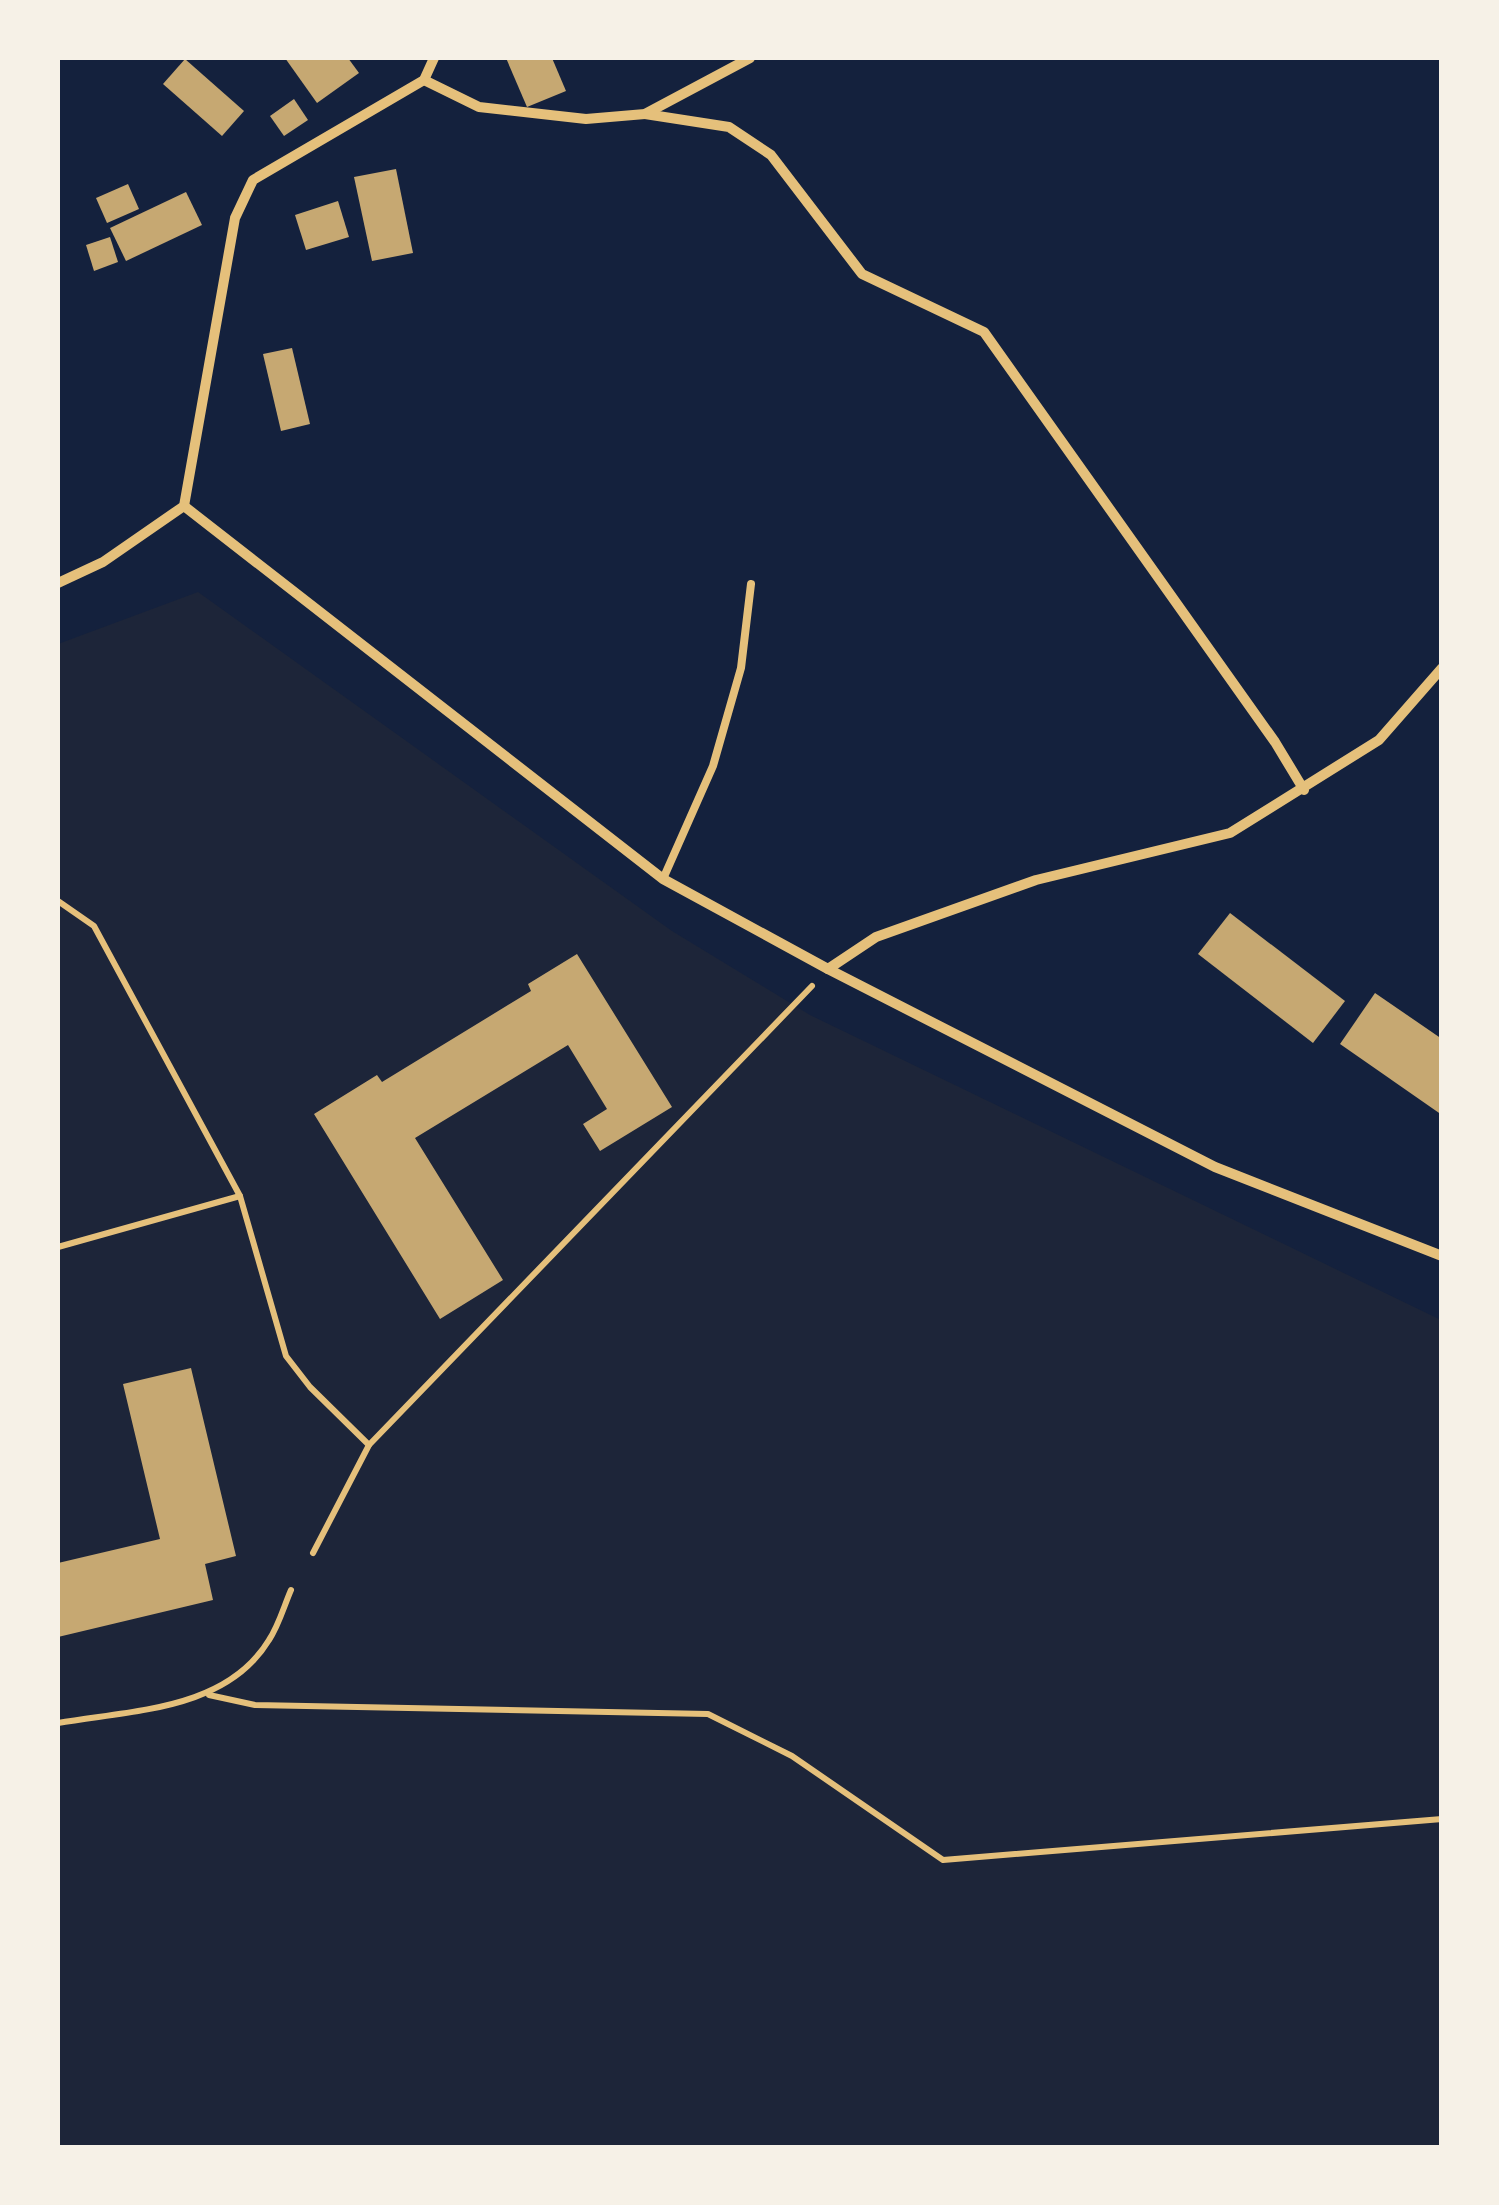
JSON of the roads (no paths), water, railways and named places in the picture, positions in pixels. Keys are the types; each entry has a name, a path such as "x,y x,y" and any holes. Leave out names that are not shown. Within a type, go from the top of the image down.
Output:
{"street":[{"path":"58,583 104,562 184,506 236,218 253,180 424,80 434,58"},
{"path":"645,114 750,58"},
{"path":"424,80 479,107 586,120 645,114 729,127 771,155 862,274 984,332 1275,742 1304,790"},
{"path":"184,506 663,878 828,969 1215,1167 1442,1256"},
{"path":"828,969 876,937 1036,880 1230,833 1379,740 1442,668"}],"lane":[{"path":"663,878 714,766 741,668 751,584"}]}
